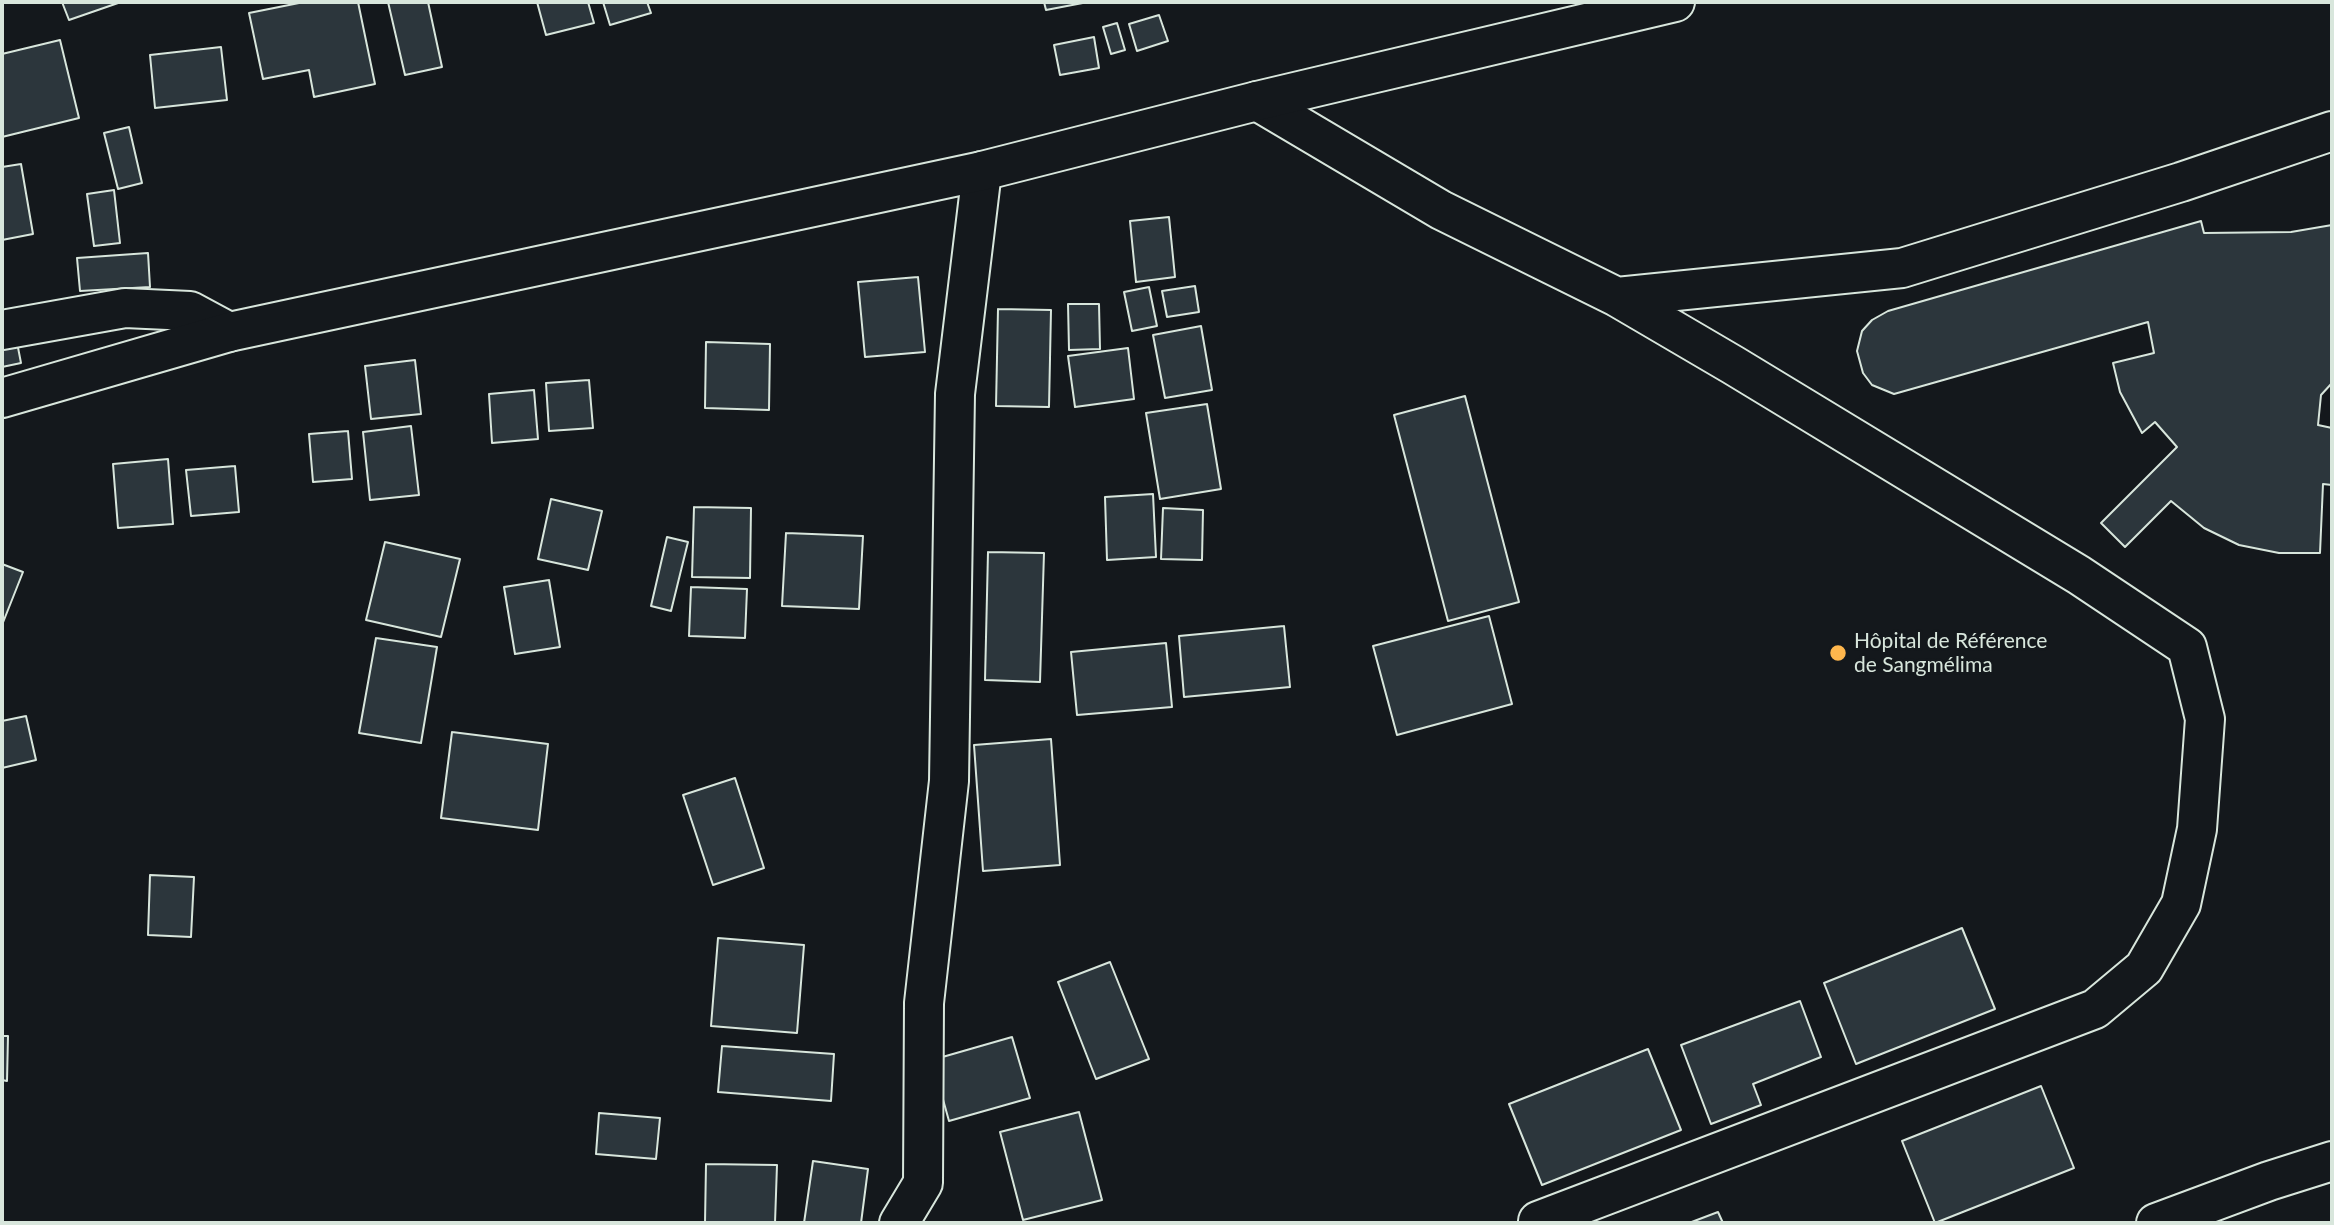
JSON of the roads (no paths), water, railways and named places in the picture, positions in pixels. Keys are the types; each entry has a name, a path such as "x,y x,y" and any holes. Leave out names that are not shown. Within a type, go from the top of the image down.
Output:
{"main road":[{"path":"2,398 229,332 982,171 1257,101 1675,2"},
{"path":"1257,101 1441,210 1617,298 1936,487 2079,575 2188,647 2205,719 2197,829 2181,904 2144,968 2095,1009 1538,1221"},
{"path":"1617,298 1902,268 2181,182 2332,131"},
{"path":"899,1223 923,1183 924,1003 948,781 955,394 982,171"},
{"path":"2,330 125,308 190,311 229,332"},
{"path":"2158,1223 2269,1181 2332,1161"}],"place":[{"name":"Hôpital de Référence de Sangmélima","path":"1838,653"}]}
